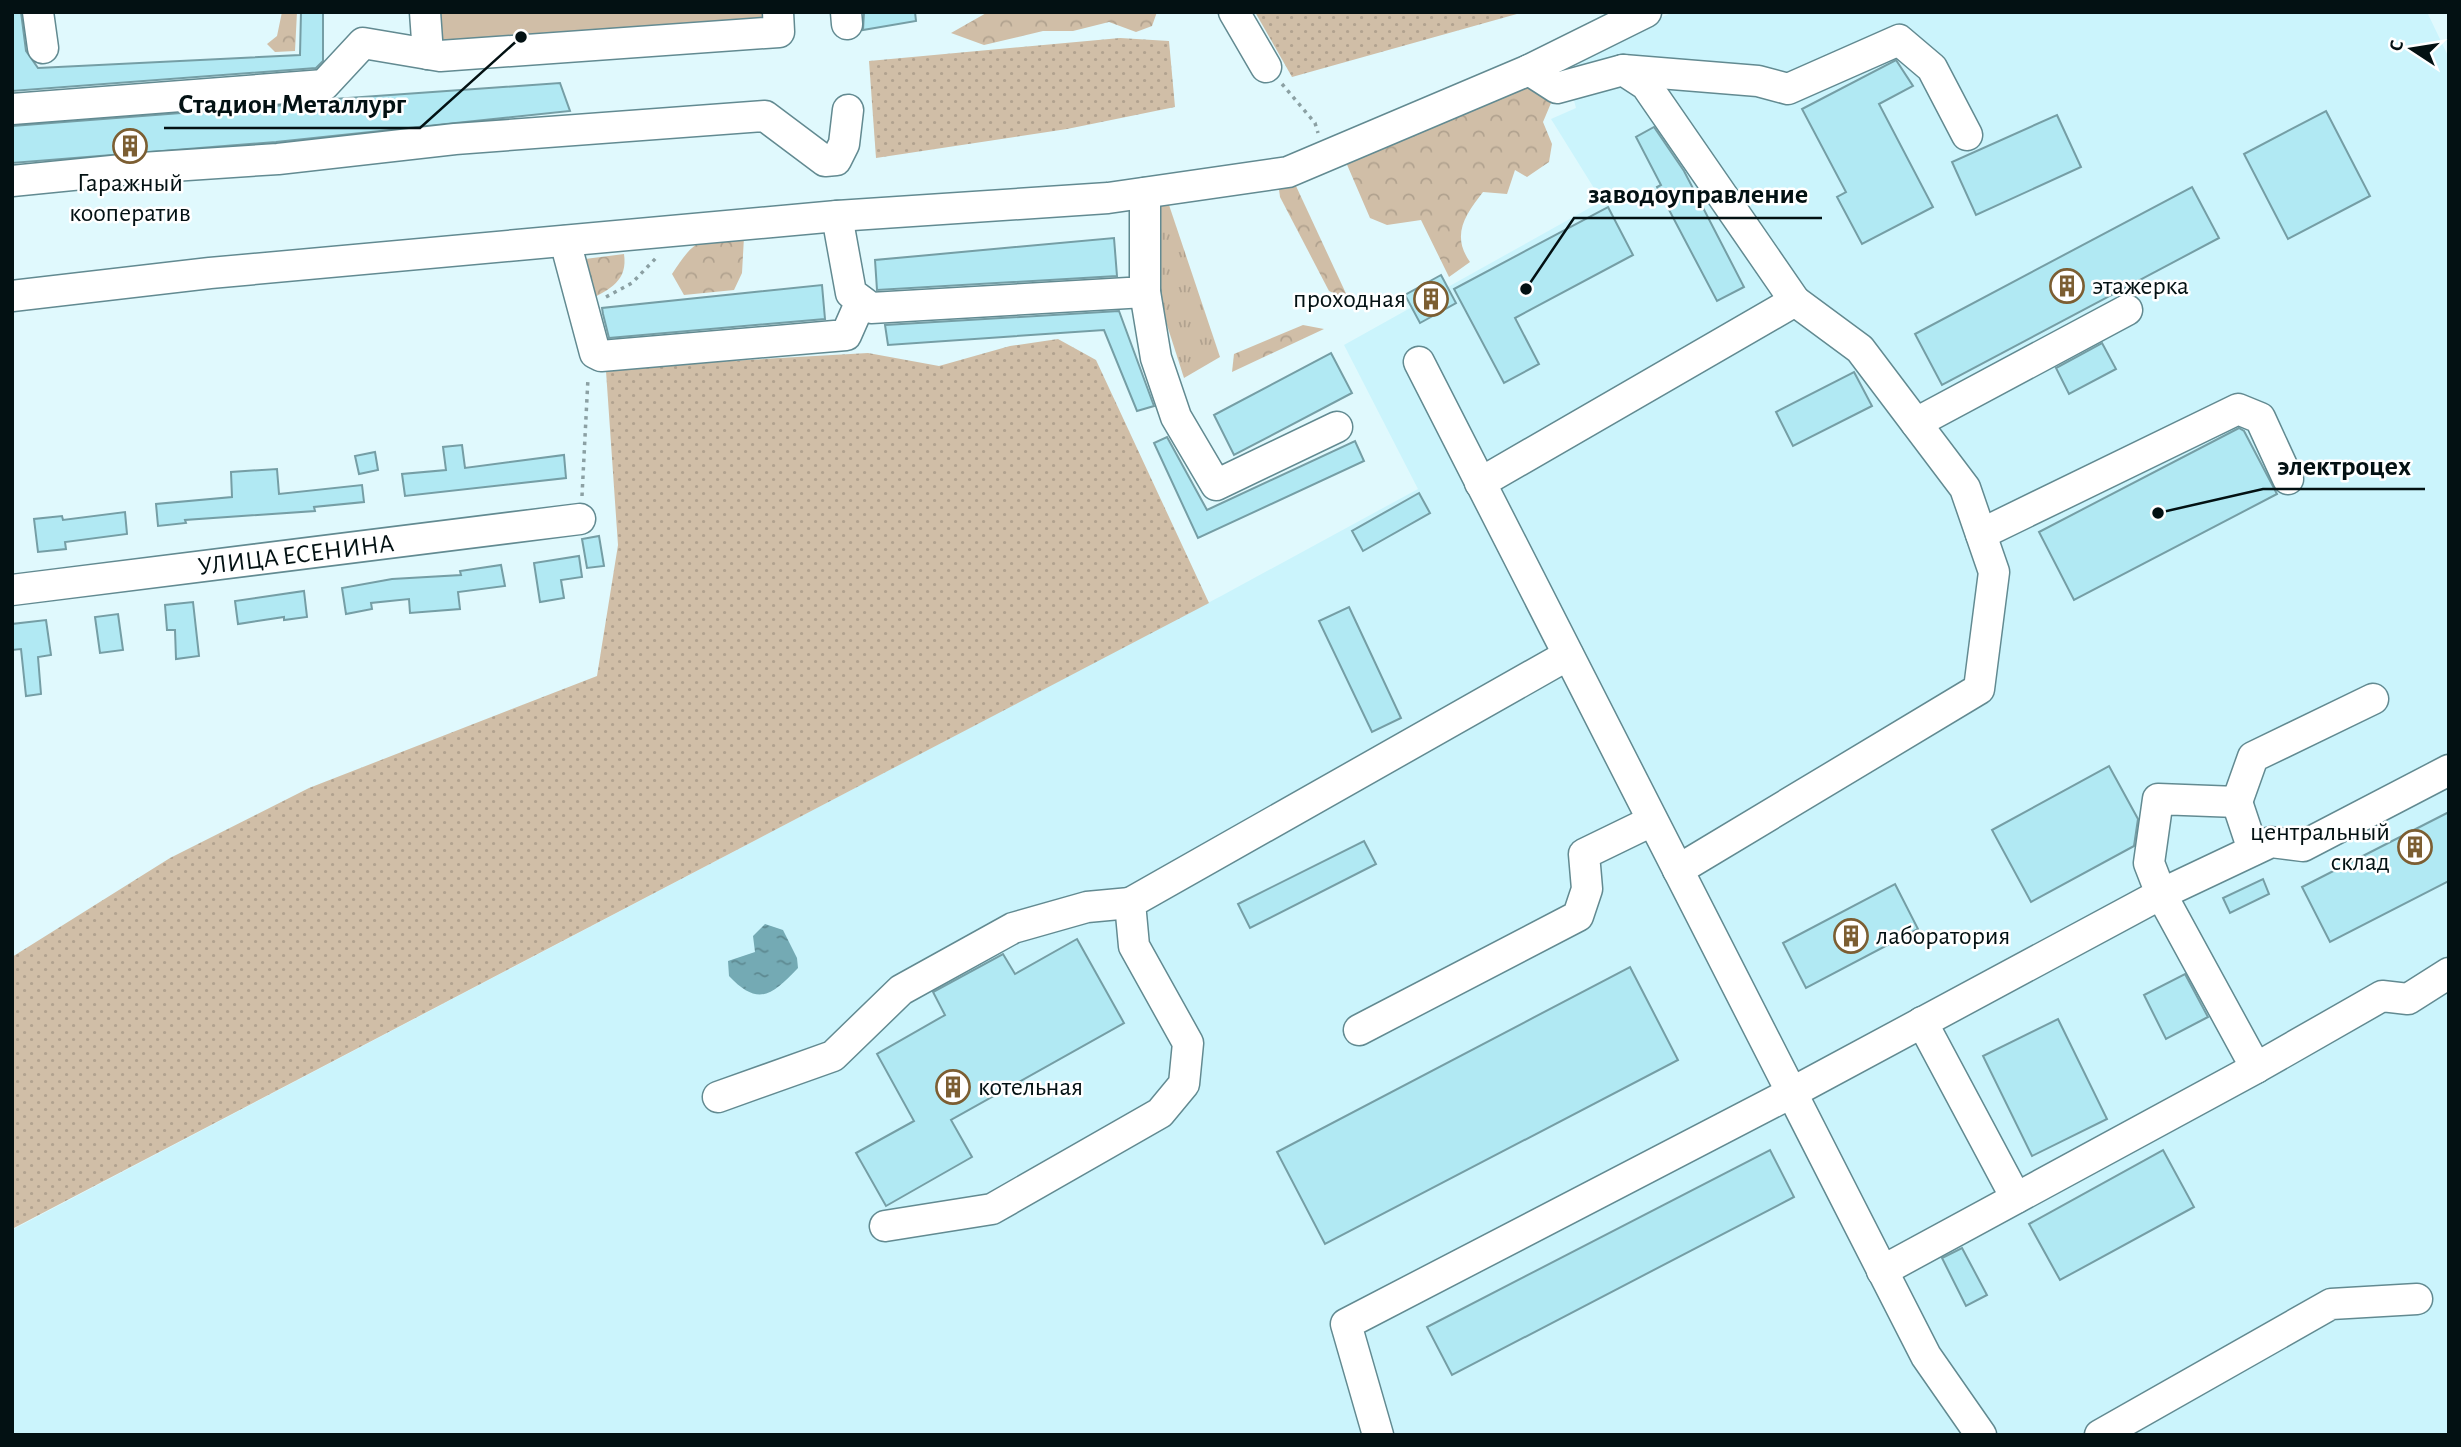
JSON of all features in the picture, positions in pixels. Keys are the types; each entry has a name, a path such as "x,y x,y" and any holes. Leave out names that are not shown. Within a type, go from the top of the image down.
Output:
{"street":[{"path":"38,12 43,48"},
{"path":"425,12 428,54"},
{"path":"12,109 324,85 363,43 440,56 779,32 778,12"},
{"path":"1234,12 1266,67"},
{"path":"12,296 211,273 837,216 1108,198 1287,172 1530,70 1646,12"},
{"path":"1530,70 1556,88 1623,70 1758,80 1788,89 1899,40 1932,68 1967,135"},
{"path":"1623,70 1646,85 1794,301 1860,349 1965,488 1994,572 1979,689 1678,870"},
{"path":"12,181 142,168 278,159 455,139 765,116 825,162 836,160 844,144 848,110"},
{"path":"1145,193 1145,292 1156,358 1176,417 1216,485 1337,427"},
{"path":"837,216 851,293 871,308 1145,292"},
{"path":"565,241 586,325 595,353 601,356 846,335 861,301"},
{"path":"1480,483 1794,301"},
{"path":"1916,423 2127,310"},
{"path":"1419,362 1926,1356 1980,1435"},
{"path":"1981,534 2238,409 2260,418 2288,479"},
{"name":"УЛИЦА ЕСЕНИНА","path":"12,590 580,519"},
{"path":"718,1097 833,1056 901,990 1013,928 1087,907 1129,903 1568,655"},
{"path":"2253,850 2236,802 2253,757 2372,699"},
{"path":"1378,1435 1346,1324 1791,1093 2161,894 2271,842 2304,846 2449,770"},
{"path":"2236,802 2158,799 2149,863 2161,894 2256,1068"},
{"path":"1359,1030 1578,916 1587,889 1584,854 1652,821"},
{"path":"885,1226 992,1209 1160,1113 1185,1084 1188,1043 1134,946 1129,903"},
{"path":"1882,1271 2256,1068 2382,996 2408,999 2449,973"},
{"path":"1922,1022 2016,1198"},
{"path":"2100,1435 2331,1304 2417,1299"}],"path":[{"path":"1266,67 1315,123 1325,156"},
{"path":"586,325 602,300 632,283 658,255"},
{"path":"580,519 588,434 588,370"}],"shaded area":[{"path":"1673,12 2427,12 2449,58 2449,1435 12,1435 12,1230 1223,595 1418,489 1344,345 1602,201 1551,119 1576,108 1564,62"}],"green space":[{"path":"282,12 297,12 295,51 275,52 267,44 277,36"},
{"path":"437,12 768,12 769,26 439,48"},
{"path":"988,12 1157,12 1152,26 1136,32 1109,22 1073,31 1043,31 984,45 951,33"},
{"path":"1255,12 1524,12 1292,77"},
{"path":"1120,38 1169,41 1175,107 1067,129 876,158 869,61"},
{"path":"1530,84 1551,103 1543,122 1552,144 1549,162 1527,177 1515,170 1507,194 1483,192 1466,217 1461,234 1461,243 1470,262 1449,277 1421,220 1387,225 1370,218 1345,160"},
{"path":"1278,182 1296,186 1349,300 1329,291 1280,197"},
{"path":"1167,199 1220,357 1184,378 1158,297 1156,212 1161,201"},
{"path":"744,237 742,273 734,290 684,295 672,274 694,246 709,239"},
{"path":"624,254 625,263 620,278 610,288 589,300 585,259"},
{"path":"1303,325 1324,329 1232,372 1234,354"},
{"path":"1058,339 1096,360 1209,603 12,1229 12,957 170,858 309,788 597,676 618,545 606,371 641,366 868,353 939,366 1010,346"}],"water":[{"path":"765,924 783,930 797,958 798,968 781,985 765,994 757,994 749,992 729,976 728,961 755,952 753,936"}],"building":[{"name":"Гаражный кооператив","path":"12,12 21,12 26,51 38,68 300,55 301,12 323,12 323,61 316,68 12,91"},
{"path":"864,12 915,12 916,21 863,30"},
{"path":"1896,60 1913,86 1879,104 1933,207 1862,244 1837,197 1846,192 1802,109"},
{"name":"Гаражный кооператив","path":"560,83 570,111 276,142 12,163 12,126"},
{"path":"2326,111 2370,196 2288,239 2244,154"},
{"path":"2057,115 2081,167 1976,215 1952,162"},
{"path":"1654,127 1684,171 1744,287 1717,301 1657,187 1661,185 1636,137"},
{"name":"этажерка","path":"2192,187 2219,238 1942,385 1915,334"},
{"path":"1608,207 1633,255 1515,318 1539,364 1504,383 1454,289"},
{"path":"1114,238 1117,276 877,290 875,260"},
{"name":"проходная","path":"1441,275 1456,303 1420,323 1405,295"},
{"path":"822,285 825,319 609,338 602,308"},
{"path":"1119,311 1154,406 1137,411 1104,330 888,345 885,325"},
{"path":"2102,343 2116,369 2069,394 2056,368"},
{"path":"1331,353 1352,393 1234,455 1214,415"},
{"path":"1854,372 1872,406 1793,446 1776,412"},
{"path":"2239,428 2244,431 2277,494 2074,600 2039,532"},
{"path":"1167,437 1207,510 1355,441 1364,461 1198,538 1154,443"},
{"path":"462,445 465,468 564,455 566,478 405,496 402,474 446,470 443,447"},
{"path":"375,452 378,470 359,474 355,456"},
{"path":"277,469 279,494 362,485 364,502 314,507 315,511 185,520 186,523 158,526 156,504 232,497 231,472"},
{"path":"1419,493 1430,513 1363,551 1352,531"},
{"path":"125,512 127,534 65,542 66,549 38,552 34,519 62,516 63,520"},
{"path":"599,536 604,566 587,568 582,539"},
{"path":"579,556 582,577 561,580 564,598 540,602 534,563"},
{"path":"501,565 505,586 458,592 460,609 410,613 409,599 371,603 372,609 346,614 342,588 392,579 461,575 460,571"},
{"path":"304,591 307,617 284,620 284,617 238,624 235,601"},
{"path":"193,602 199,656 176,659 175,630 167,630 165,605"},
{"path":"1349,607 1401,718 1372,732 1319,621"},
{"path":"118,614 123,650 100,653 95,617"},
{"path":"46,620 51,655 38,657 41,694 26,696 21,649 12,650 12,624"},
{"path":"2109,766 2138,819 2134,846 2031,902 1992,830"},
{"name":"центральный склад","path":"2449,812 2449,881 2330,942 2302,887"},
{"path":"1364,841 1376,864 1250,928 1238,904"},
{"path":"2263,879 2269,894 2230,913 2223,898"},
{"name":"лаборатория","path":"1895,884 1918,929 1806,988 1783,943"},
{"name":"котельная","path":"1077,939 1124,1023 951,1120 972,1157 886,1206 856,1153 914,1121 877,1054 945,1015 933,992 1003,954 1015,974"},
{"path":"1630,967 1678,1060 1325,1244 1277,1152"},
{"path":"2185,974 2208,1017 2166,1039 2144,995"},
{"path":"2058,1019 2107,1119 2032,1156 1983,1056"},
{"path":"1770,1150 1794,1197 1452,1375 1427,1327"},
{"path":"2163,1150 2194,1207 2060,1280 2029,1224"},
{"path":"1962,1248 1987,1295 1966,1306 1942,1258"}],"place":[{"name":"Стадион Металлург","path":"521,37"},
{"name":"Гаражный кооператив","path":"130,146"},
{"name":"этажерка","path":"2067,286"},
{"name":"заводоуправление","path":"1526,289"},
{"name":"проходная","path":"1431,299"},
{"name":"электроцех","path":"2158,513"},
{"name":"центральный склад","path":"2415,847"},
{"name":"лаборатория","path":"1851,936"},
{"name":"котельная","path":"953,1087"}]}
